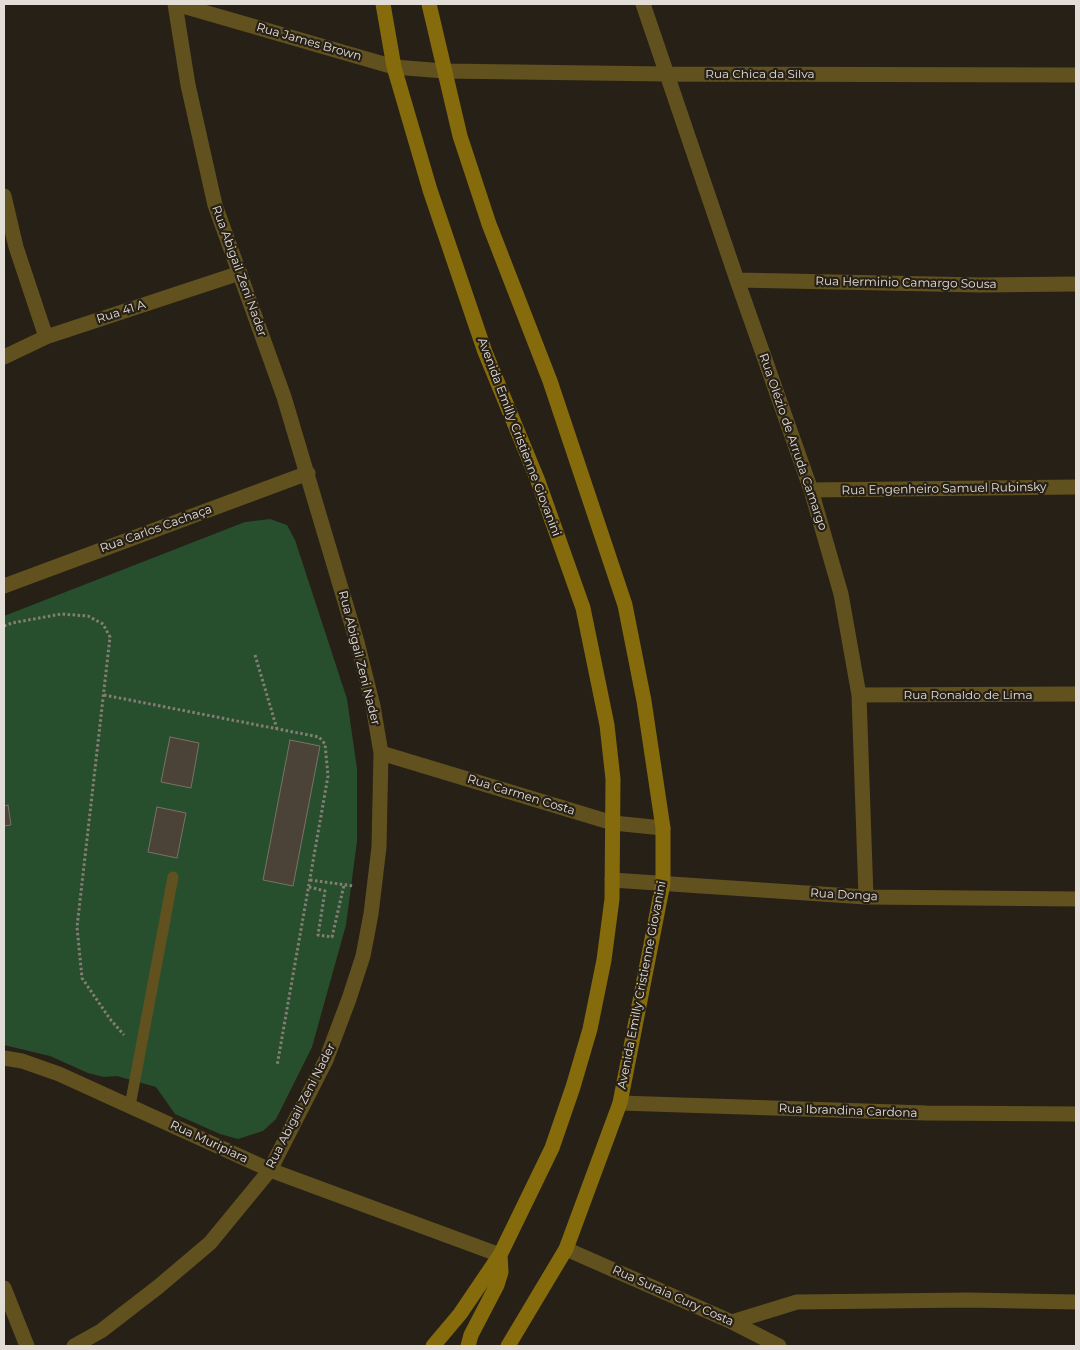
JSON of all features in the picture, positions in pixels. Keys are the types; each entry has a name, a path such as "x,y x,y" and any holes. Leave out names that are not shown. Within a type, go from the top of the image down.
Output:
{"main road":[{"name":"Avenida Emilly Cristienne Giovanini","path":"383,4 394,67 430,190 485,352 538,481 582,608 607,725 613,779 612,899 604,960 590,1029 573,1087 552,1148 500,1255 460,1314 433,1346"},
{"name":"Avenida Emilly Cristienne Giovanini","path":"429,4 460,136 489,224 550,381 625,605 644,701 663,828 663,883 620,1103 566,1249 508,1346"},
{"path":"468,1346 471,1335 497,1285 501,1272 500,1255"}],"street":[{"name":"Rua James Brown","path":"176,4 394,67 444,71"},
{"name":"Rua Abigail Zeni Nader","path":"74,1346 100,1331 158,1287 210,1243 270,1170 326,1060 363,956 375,889 379,848 382,753 373,706 308,473 284,396 215,205 188,85 176,4"},
{"name":"Rua Olézio de Arruda Camargo","path":"643,4 737,280 812,490 841,594 859,695 866,897"},
{"name":"Rua Chica da Silva","path":"444,71 666,74 1076,75"},
{"path":"4,196 16,247 46,337"},
{"name":"Rua 41 A","path":"4,356 46,337 240,273"},
{"name":"Rua Herminio Camargo Sousa","path":"737,280 981,286 1076,284"},
{"name":"Rua Carlos Cachaça","path":"4,586 308,473"},
{"name":"Rua Engenheiro Samuel Rubinsky","path":"812,490 1076,487"},
{"name":"Rua Ronaldo de Lima","path":"859,695 1076,694"},
{"name":"Rua Carmen Costa","path":"382,753 613,823 663,828"},
{"name":"Rua Donga","path":"612,880 866,897 1076,899"},
{"name":"Rua Muripiara","path":"4,1058 22,1061 59,1074 270,1170 500,1255"},
{"name":"Rua Ibrandina Cardona","path":"620,1103 926,1113 1076,1114"},
{"name":"Rua Suraia Cury Costa","path":"566,1249 732,1322 779,1346"},
{"path":"4,1288 27,1346"},
{"path":"732,1322 797,1302 968,1300 1076,1302"}],"lane":[{"path":"130,1106 173,877"}],"path":[{"path":"4,626 12,622 61,614 88,616 104,624 110,637 77,927 79,955 82,978 91,994 110,1019 140,1051"},
{"path":"255,655 277,729"},
{"path":"104,695 319,737 324,744 328,776 277,1066"},
{"path":"310,880 375,889"},
{"path":"309,887 325,891 318,935 332,937 344,885"}],"green space":[{"path":"270,519 287,525 295,540 347,699 357,769 357,841 346,925 312,1047 276,1119 263,1131 238,1139 220,1134 175,1114 156,1087 117,1076 104,1077 88,1073 50,1056 4,1045 4,616 245,522"}],"building":[{"path":"170,737 199,743 191,788 161,782"},
{"path":"290,740 320,746 293,886 263,880"},
{"path":"8,805 11,825 4,826 4,806"},
{"path":"157,807 186,813 177,858 148,852"}]}
